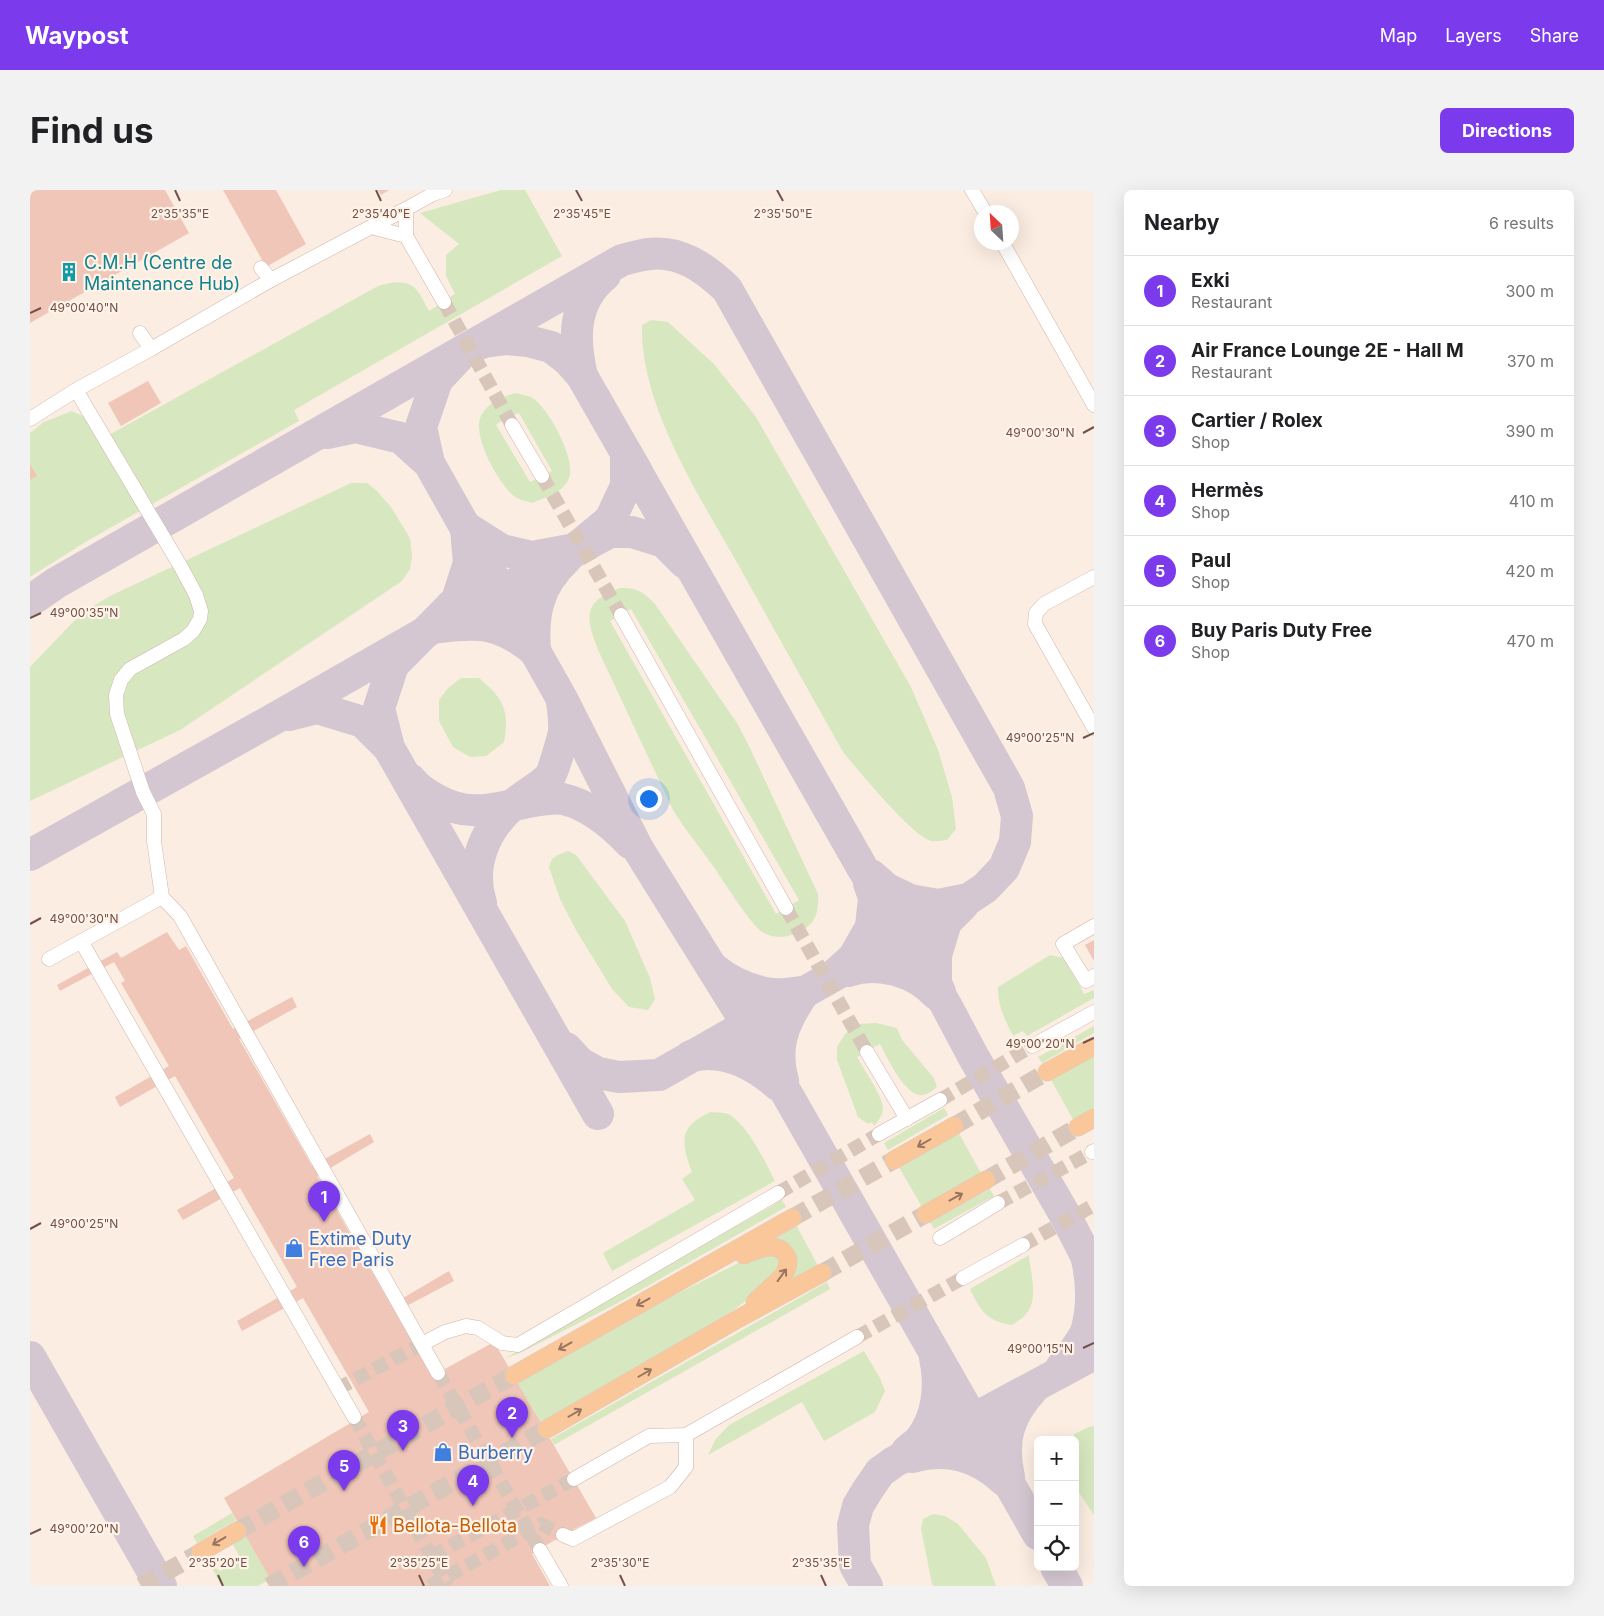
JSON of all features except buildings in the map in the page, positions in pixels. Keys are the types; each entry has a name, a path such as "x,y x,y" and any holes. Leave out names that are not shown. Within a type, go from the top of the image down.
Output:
{"main road":[{"path":"1047,1072 1094,1046"},
{"path":"1078,1127 1094,1118"},
{"path":"894,1160 954,1126"},
{"path":"926,1214 986,1180"},
{"path":"514,1374 792,1218"},
{"path":"674,1285 764,1248 782,1250 788,1263 784,1274 734,1321"},
{"path":"547,1429 734,1321 822,1273"},
{"path":"201,1552 237,1531"}],"lane":[{"path":"30,419 76,390 271,280 433,194 445,190"},
{"path":"972,190 981,205"},
{"path":"406,209 406,236 444,302"},
{"path":"371,227 406,236"},
{"path":"1007,250 1094,405"},
{"path":"261,268 271,280"},
{"path":"140,332 151,349"},
{"path":"76,390 163,534 196,595 201,611 200,619 193,631 184,639 130,669 121,680 116,695 116,714 143,792 154,814 154,841 162,897 180,916 438,1373"},
{"path":"512,425 542,476"},
{"path":"1094,578 1044,604 1036,613 1035,624 1094,728"},
{"path":"621,615 786,908"},
{"path":"49,960 162,897"},
{"path":"1094,926 1063,944 1086,981 1094,976"},
{"path":"81,942 354,1417"},
{"path":"1032,1046 1094,1012"},
{"path":"867,1052 907,1118"},
{"path":"879,1134 940,1100"},
{"path":"422,1344 445,1332 466,1326 478,1328 502,1343 518,1345 778,1193"},
{"path":"940,1238 998,1203"},
{"path":"963,1278 1023,1245"},
{"path":"574,1479 649,1436 686,1435 857,1337"},
{"path":"563,1535 573,1539 670,1487 686,1467 686,1435"},
{"path":"540,1550 561,1586"}],"green space":[{"path":"501,190 525,190 562,256 294,410 299,421 87,541 30,577 30,433 44,422 72,411 87,418 98,441 378,286 400,282 406,283 415,288 429,311 455,294 446,276 446,255 459,244 420,213"},
{"path":"651,320 668,322 714,364 756,417 911,687 938,750 952,797 956,829 947,840 931,841 911,827 843,752 691,482 676,451 651,388 644,356 642,325"},
{"path":"516,393 531,397 545,410 559,434 569,459 569,478 563,487 554,494 532,503 516,497 501,481 488,459 480,435 479,424 484,411 496,400","holes":["519,413 552,471 530,482 496,425 508,417"]},
{"path":"351,483 367,483 377,491 391,507 410,538 412,556 410,569 402,581 180,730 30,801 30,667 72,623 90,608 110,596"},
{"path":"620,588 631,588 644,593 655,604 737,723 818,894 816,915 808,927 803,930 789,936 779,937 769,935 758,929 673,810 599,652 591,630 590,613 593,606 598,599","holes":["631,609 799,900 776,914 610,621"]},
{"path":"461,678 479,678 494,692 503,706 506,722 504,742 486,756 470,757 453,747 439,721 439,700 448,688"},
{"path":"568,851 576,855 625,921 650,978 655,999 648,1010 629,1007 612,989 576,930 560,899 549,867 552,859"},
{"path":"1050,955 1064,958 1084,994 1094,990 1094,998 1027,1036 1023,1031 1013,1036 1000,1006 998,987"},
{"path":"876,1023 897,1028 902,1040 934,1078 937,1087 924,1095 919,1095 907,1088 896,1073 880,1044 857,1057 882,1103 882,1113 874,1126 872,1122 868,1124 858,1117 837,1060 837,1047 845,1034 859,1024"},
{"path":"1094,1026 1094,1033 1042,1063 1038,1057"},
{"path":"1094,1053 1094,1109 1074,1121 1050,1078"},
{"path":"944,1108 948,1115 888,1150 884,1143"},
{"path":"711,1112 728,1114 737,1120 756,1145 775,1181 612,1271 603,1253 695,1200 682,1179 692,1172 684,1144 685,1136 693,1123"},
{"path":"957,1130 981,1173 922,1207 897,1164"},
{"path":"990,1189 994,1196 934,1229 930,1222"},
{"path":"782,1200 786,1207 616,1304 520,1353 504,1359"},
{"path":"795,1223 818,1266 789,1282 791,1273 765,1241"},
{"path":"777,1254 783,1265 773,1280 735,1309 541,1423 516,1381 634,1316 750,1257"},
{"path":"1029,1255 1033,1286 1030,1309 1012,1325 990,1318 981,1309 970,1289"},
{"path":"827,1282 830,1289 554,1445 551,1439"},
{"path":"864,1351 880,1378 885,1391 875,1412 824,1441 802,1402 708,1455 715,1440 729,1425"},
{"path":"1094,1426 1094,1515 1079,1492 1079,1436 1073,1436"},
{"path":"232,1513 236,1520 197,1543 193,1536"},
{"path":"933,1514 945,1516 958,1524 986,1558 996,1586 934,1586 932,1584 921,1529 923,1519"},
{"path":"245,1535 270,1579 258,1586 222,1586 209,1563 220,1571 241,1559 232,1543"}],"taxiway":[{"path":"30,601 56,583 622,260 646,254 660,253 691,262 710,274 727,289 1009,788 1017,816 1015,842 1004,868 985,888 833,976"},
{"path":"582,376 577,348 578,321 581,308 587,296 594,285 605,275"},
{"path":"429,463 421,427 437,380 466,349 484,342 507,339 528,341 551,347 568,360 582,376 637,472"},
{"path":"327,433 355,427 401,438 429,463 562,699 638,849 747,1024 1034,1527"},
{"path":"626,453 863,869 946,1005 973,1056 1065,1215 1094,1271"},
{"path":"467,528 502,550 532,557 575,549 610,520 626,486 626,453"},
{"path":"389,748 379,708 393,665 457,600 469,563 466,529"},
{"path":"30,855 426,632 610,532 632,532 664,542 685,563"},
{"path":"535,651 535,624 539,600 549,579 567,558"},
{"path":"440,627 490,626 511,634 534,650"},
{"path":"481,903 477,875 482,849 495,824 504,814 550,776 564,732 562,701"},
{"path":"289,715 317,708 363,722 389,748 598,1114"},
{"path":"411,780 425,793 435,799 447,805 470,810 492,809 554,798 563,799 582,806 600,816 630,843"},
{"path":"871,875 887,889 910,900 938,905 963,900"},
{"path":"566,1048 580,1063 598,1073 619,1077 659,1075 833,976 854,957 871,927 874,898 869,883"},
{"path":"940,992 936,983 936,955 946,922 963,905"},
{"path":"848,971 871,967 895,970 918,979 936,994"},
{"path":"714,969 734,982 756,991 776,994 804,992"},
{"path":"783,1081 779,1056 782,1034 804,992"},
{"path":"691,1056 703,1054 727,1056 749,1064 778,1085"},
{"path":"1061,1368 1084,1337 1089,1322 1091,1292 1085,1251"},
{"path":"867,1586 855,1565 853,1525 858,1506 880,1472 894,1462 1094,1354"},
{"path":"30,1357 161,1586"},
{"path":"907,1451 919,1441 930,1423 934,1412 938,1390 935,1358"},
{"path":"1009,1477 1006,1440 1012,1419 1024,1399 1033,1389"},
{"path":"912,1457 938,1453 962,1456 984,1465 1005,1481"},
{"path":"1058,1571 1067,1586"}],"tunnel":[{"path":"444,302 512,425"},
{"path":"542,476 621,615"},
{"path":"786,908 867,1052"},
{"path":"940,1100 1032,1046"},
{"path":"954,1126 1047,1072"},
{"path":"986,1180 1078,1127"},
{"path":"778,1193 879,1134"},
{"path":"998,1203 1092,1152"},
{"path":"792,1218 894,1160"},
{"path":"1023,1245 1094,1205"},
{"path":"822,1273 926,1214"},
{"path":"857,1337 963,1278"},
{"path":"337,1389 422,1344"},
{"path":"438,1373 540,1550"},
{"path":"237,1531 514,1375"},
{"path":"354,1417 448,1586"},
{"path":"269,1586 547,1429"},
{"path":"432,1556 574,1479"},
{"path":"430,1586 541,1524 563,1535"},
{"path":"141,1586 201,1552"}],"place":[{"name":"C.M.H (Centre de Maintenance Hub)","path":"69,272"},
{"name":"Exki","path":"324,1222"},
{"name":"Extime Duty Free Paris","path":"294,1248"},
{"name":"Air France Lounge 2E - Hall M","path":"512,1438"},
{"name":"Cartier / Rolex","path":"403,1451"},
{"name":"Burberry","path":"443,1452"},
{"name":"Paul","path":"344,1491"},
{"name":"Hermès","path":"473,1506"},
{"name":"Bellota-Bellota","path":"378,1525"},
{"name":"Buy Paris Duty Free","path":"304,1567"}]}
